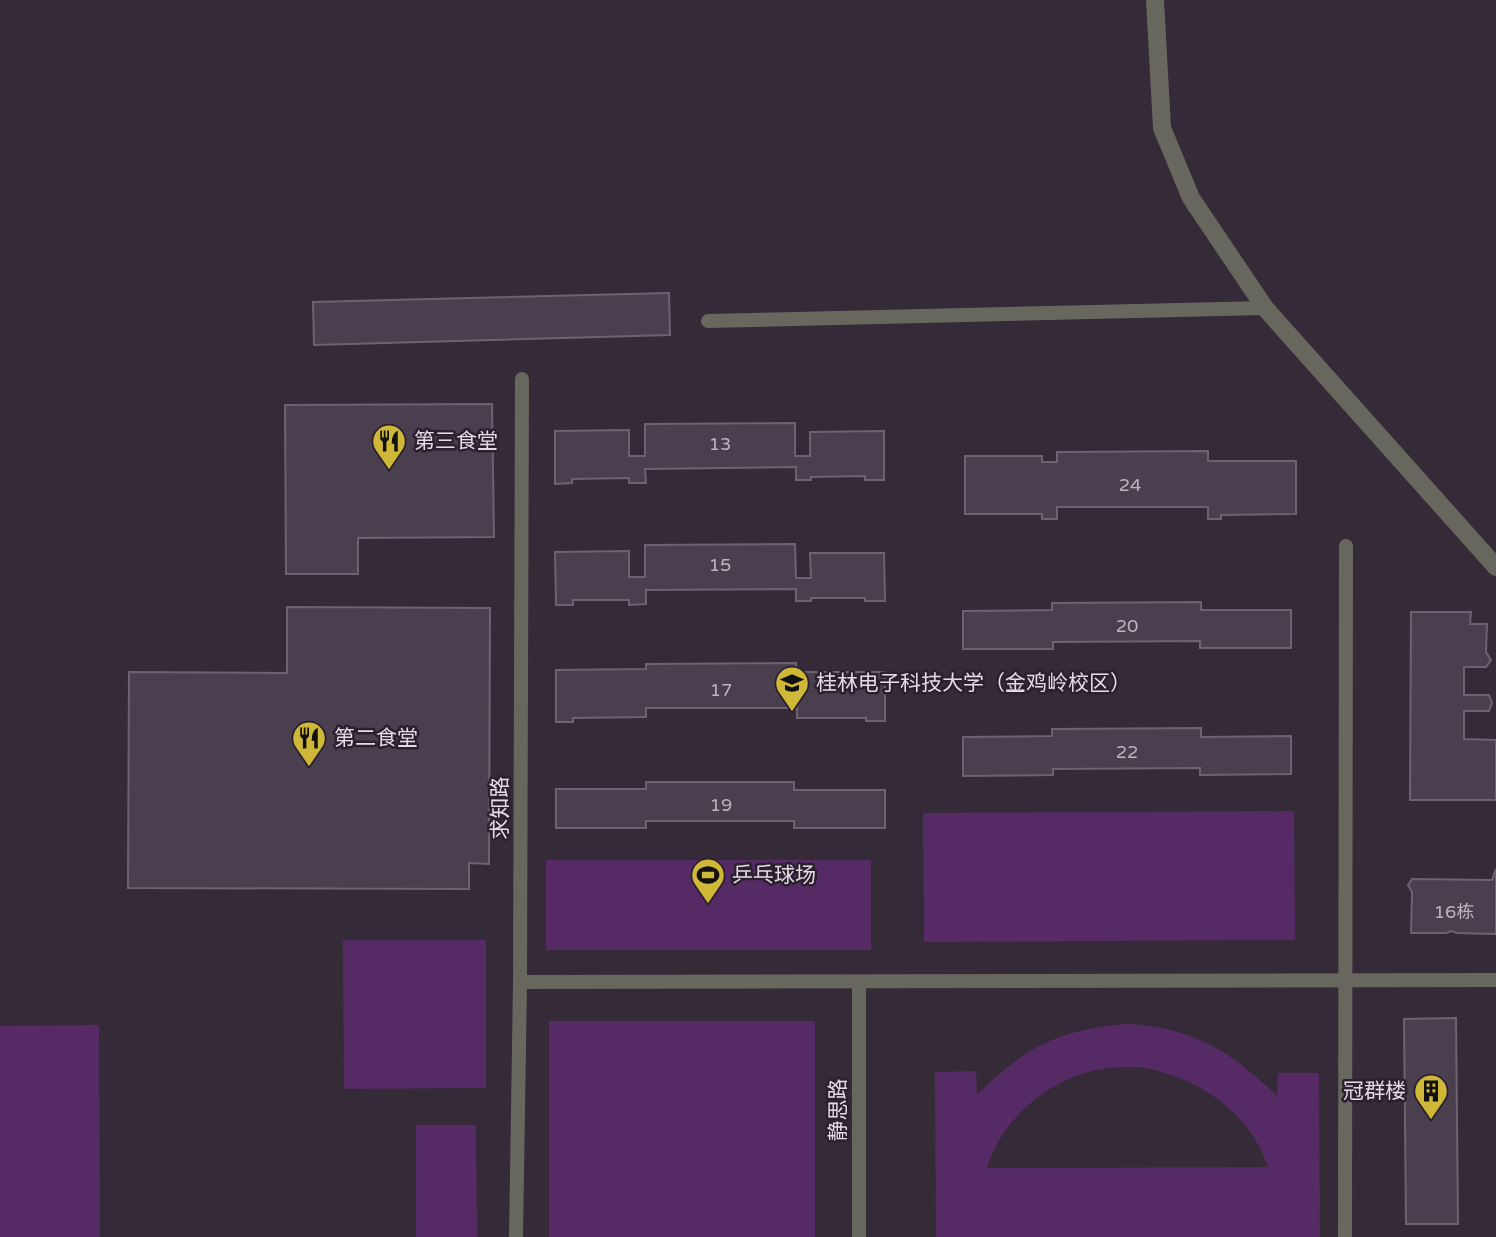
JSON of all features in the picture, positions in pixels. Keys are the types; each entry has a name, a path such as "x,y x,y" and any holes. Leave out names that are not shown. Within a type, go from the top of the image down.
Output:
{"street":[{"path":"1155,0 1162,128 1191,198 1265,308 1496,567"}],"lane":[{"path":"708,321 1265,308"},
{"name":"求知路","path":"516,1237 520,982 522,379"},
{"path":"1345,1237 1346,546"},
{"path":"520,982 1496,980"},
{"name":"静思路","path":"859,982 859,1237"}],"shaded area":[{"path":"1294,811 1295,940 924,942 923,813"},
{"name":"乒乓球场","path":"546,860 871,860 871,950 546,950"},
{"path":"343,940 486,940 486,1088 344,1089"},
{"path":"549,1021 815,1021 815,1237 549,1237"},
{"path":"1126,1024 1149,1026 1190,1036 1227,1054 1277,1096 1278,1073 1319,1073 1320,1237 936,1237 935,1072 976,1071 977,1095 1027,1053 1062,1036","holes":["1140,1067 1161,1072 1201,1088 1234,1113 1248,1129 1268,1167 987,1168 994,1150 1017,1117 1031,1103 1065,1081 1112,1068"]},
{"path":"99,1025 100,1237 0,1237 0,1026"},
{"path":"416,1125 476,1125 477,1237 416,1237"}],"building":[{"path":"669,293 670,335 314,345 313,302"},
{"name":"第三食堂","path":"492,404 494,537 358,538 358,574 286,574 285,405"},
{"path":"795,423 795,456 810,456 810,432 884,431 884,480 865,480 865,476 811,477 811,480 796,480 796,467 645,469 646,483 629,483 629,478 572,479 572,483 555,484 555,431 629,430 629,456 645,456 645,424"},
{"path":"1208,451 1208,461 1296,461 1296,514 1221,515 1221,519 1208,519 1208,507 1057,507 1057,519 1042,519 1042,514 965,514 965,456 1042,456 1042,462 1057,462 1057,452"},
{"path":"795,544 796,578 811,578 810,553 884,553 885,601 865,601 865,598 811,598 811,601 796,601 796,589 646,590 646,604 629,605 629,600 573,600 573,605 556,605 555,552 629,551 629,577 645,577 645,545"},
{"path":"1201,602 1201,610 1291,610 1291,648 1200,648 1200,641 1053,642 1053,649 963,649 963,611 1052,610 1052,603"},
{"name":"第二食堂","path":"287,607 490,608 489,864 469,863 469,889 128,888 129,672 287,673"},
{"path":"1411,612 1471,612 1470,624 1487,624 1486,652 1491,660 1486,667 1464,667 1464,695 1489,695 1492,703 1489,711 1464,711 1464,739 1496,740 1496,800 1410,800"},
{"path":"796,663 796,672 885,672 885,721 866,721 866,718 797,718 797,708 646,708 646,717 573,718 573,722 556,722 556,670 646,669 646,664"},
{"path":"1201,728 1201,737 1291,736 1291,774 1200,775 1200,768 1053,769 1053,775 963,776 963,737 1052,736 1052,729"},
{"path":"646,782 794,782 794,790 885,790 885,828 794,828 794,821 646,821 646,828 556,828 556,789 646,789"},
{"path":"1496,869 1496,934 1451,931 1411,933 1412,892 1408,885 1412,879 1492,880"},
{"name":"冠群楼","path":"1456,1018 1458,1224 1406,1224 1404,1019"}],"place":[{"name":"第三食堂","path":"389,471"},
{"name":"桂林电子科技大学（金鸡岭校区）","path":"792,713"},
{"name":"第二食堂","path":"309,768"},
{"name":"乒乓球场","path":"708,905"},
{"name":"冠群楼","path":"1431,1121"}]}
